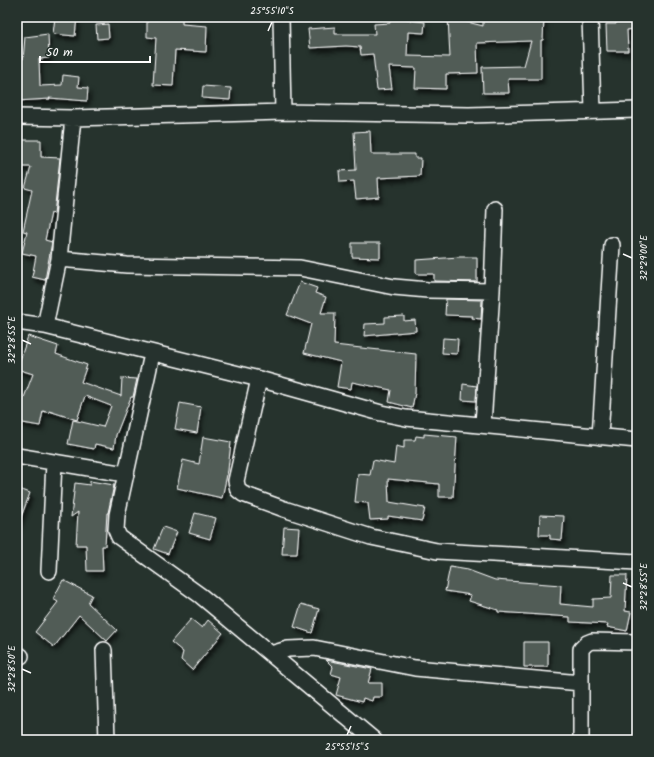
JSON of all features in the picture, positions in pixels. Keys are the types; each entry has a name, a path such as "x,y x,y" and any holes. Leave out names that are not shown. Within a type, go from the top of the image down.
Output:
{"street":[{"path":"281,17 283,112"},
{"path":"590,17 592,111"},
{"path":"17,117 73,118 283,112 469,115 637,110"},
{"path":"45,326 59,258 73,118"},
{"path":"483,424 492,291 495,209"},
{"path":"600,438 612,245"},
{"path":"59,258 127,265 300,268 394,287 428,290 492,291"},
{"path":"17,322 45,326 152,354 259,379 381,413 406,418 483,424 600,438 637,440"},
{"path":"152,354 117,515 116,530 119,537 201,596 374,740"},
{"path":"259,379 236,480 238,490 243,494 371,537 437,551 637,562"},
{"path":"17,456 125,474"},
{"path":"49,571 54,462"},
{"path":"581,740 581,649 587,642 602,640 637,642"},
{"path":"271,654 288,649 314,648 415,668 581,683"},
{"path":"104,650 107,740"}],"building":[{"path":"55,17 77,17 75,36 53,34"},
{"path":"147,17 182,17 182,24 207,26 206,52 175,50 173,86 153,85 156,38 147,37"},
{"path":"390,17 408,17 408,20 425,22 424,33 408,32 407,56 450,57 448,17 483,26 483,17 544,17 543,40 541,40 541,79 508,79 509,93 483,93 482,67 524,66 531,41 477,43 478,73 446,74 446,89 415,88 416,68 389,67 392,89 377,90 373,54 361,55 360,47 346,46 310,48 308,29 335,27 335,34 375,34 374,24 390,23"},
{"path":"633,17 633,29 627,30 628,51 607,51 606,24 616,24 616,18"},
{"path":"108,24 109,38 97,39 96,25"},
{"path":"48,34 49,58 39,59 40,86 62,85 63,75 79,77 78,87 88,88 87,101 49,98 50,99 17,101 17,59 23,59 25,37"},
{"path":"203,86 231,88 230,100 202,98"},
{"path":"370,131 371,154 415,154 415,158 421,158 420,176 378,178 379,197 356,199 354,181 340,182 339,171 356,170 354,132"},
{"path":"22,140 41,140 41,157 60,158 54,214 51,213 45,240 52,242 45,280 32,277 36,256 22,253 27,232 23,231 32,190 25,188 31,167 21,167"},
{"path":"352,243 380,243 380,258 352,257"},
{"path":"477,257 477,282 434,281 434,274 416,274 416,260"},
{"path":"300,282 317,288 315,293 326,297 321,313 335,313 334,345 416,354 415,393 412,408 389,402 391,390 352,382 351,389 337,387 341,362 304,353 311,324 287,315"},
{"path":"446,299 482,300 481,319 472,318 473,316 445,315"},
{"path":"404,316 404,321 415,320 416,331 364,336 365,324 385,323 385,317"},
{"path":"28,336 58,346 56,354 87,365 81,382 121,396 122,378 137,379 133,397 131,397 116,435 114,448 95,444 94,449 68,444 73,420 103,427 111,406 85,396 77,420 49,411 49,413 43,411 40,426 17,422 17,416 33,374 17,369"},
{"path":"443,338 458,339 457,354 442,353"},
{"path":"463,384 477,386 476,401 462,400"},
{"path":"180,403 201,407 197,433 175,429"},
{"path":"424,434 457,437 453,497 439,497 439,484 388,479 389,502 425,508 422,521 388,516 388,519 370,520 368,503 355,502 358,474 370,475 373,460 394,464 396,446 404,448 404,440 415,440 416,436 424,437"},
{"path":"203,437 231,442 228,470 222,498 177,488 183,460 199,464"},
{"path":"90,481 114,485 107,513 105,546 102,546 103,571 87,571 86,545 76,545 78,512 71,517 75,483 90,485"},
{"path":"17,488 30,493 18,525 17,525"},
{"path":"195,513 216,518 210,539 189,533"},
{"path":"540,515 564,516 562,540 550,539 550,535 539,535"},
{"path":"163,527 177,532 168,554 154,549"},
{"path":"284,527 299,528 297,554 282,554"},
{"path":"450,567 468,570 495,580 561,585 560,604 593,607 593,599 611,598 612,575 627,575 625,611 631,612 627,631 607,627 608,624 570,622 570,617 498,612 498,610 469,601 471,595 445,591"},
{"path":"63,580 92,595 88,603 117,630 107,641 79,615 54,647 35,632 58,602 53,599"},
{"path":"301,604 319,609 312,633 294,627"},
{"path":"191,619 202,628 208,620 223,633 192,670 181,660 183,652 171,642"},
{"path":"524,642 548,642 548,667 524,667"},
{"path":"326,660 372,669 368,683 382,683 382,697 373,697 372,701 363,698 362,702 336,695 341,677 331,674 333,667"}]}
